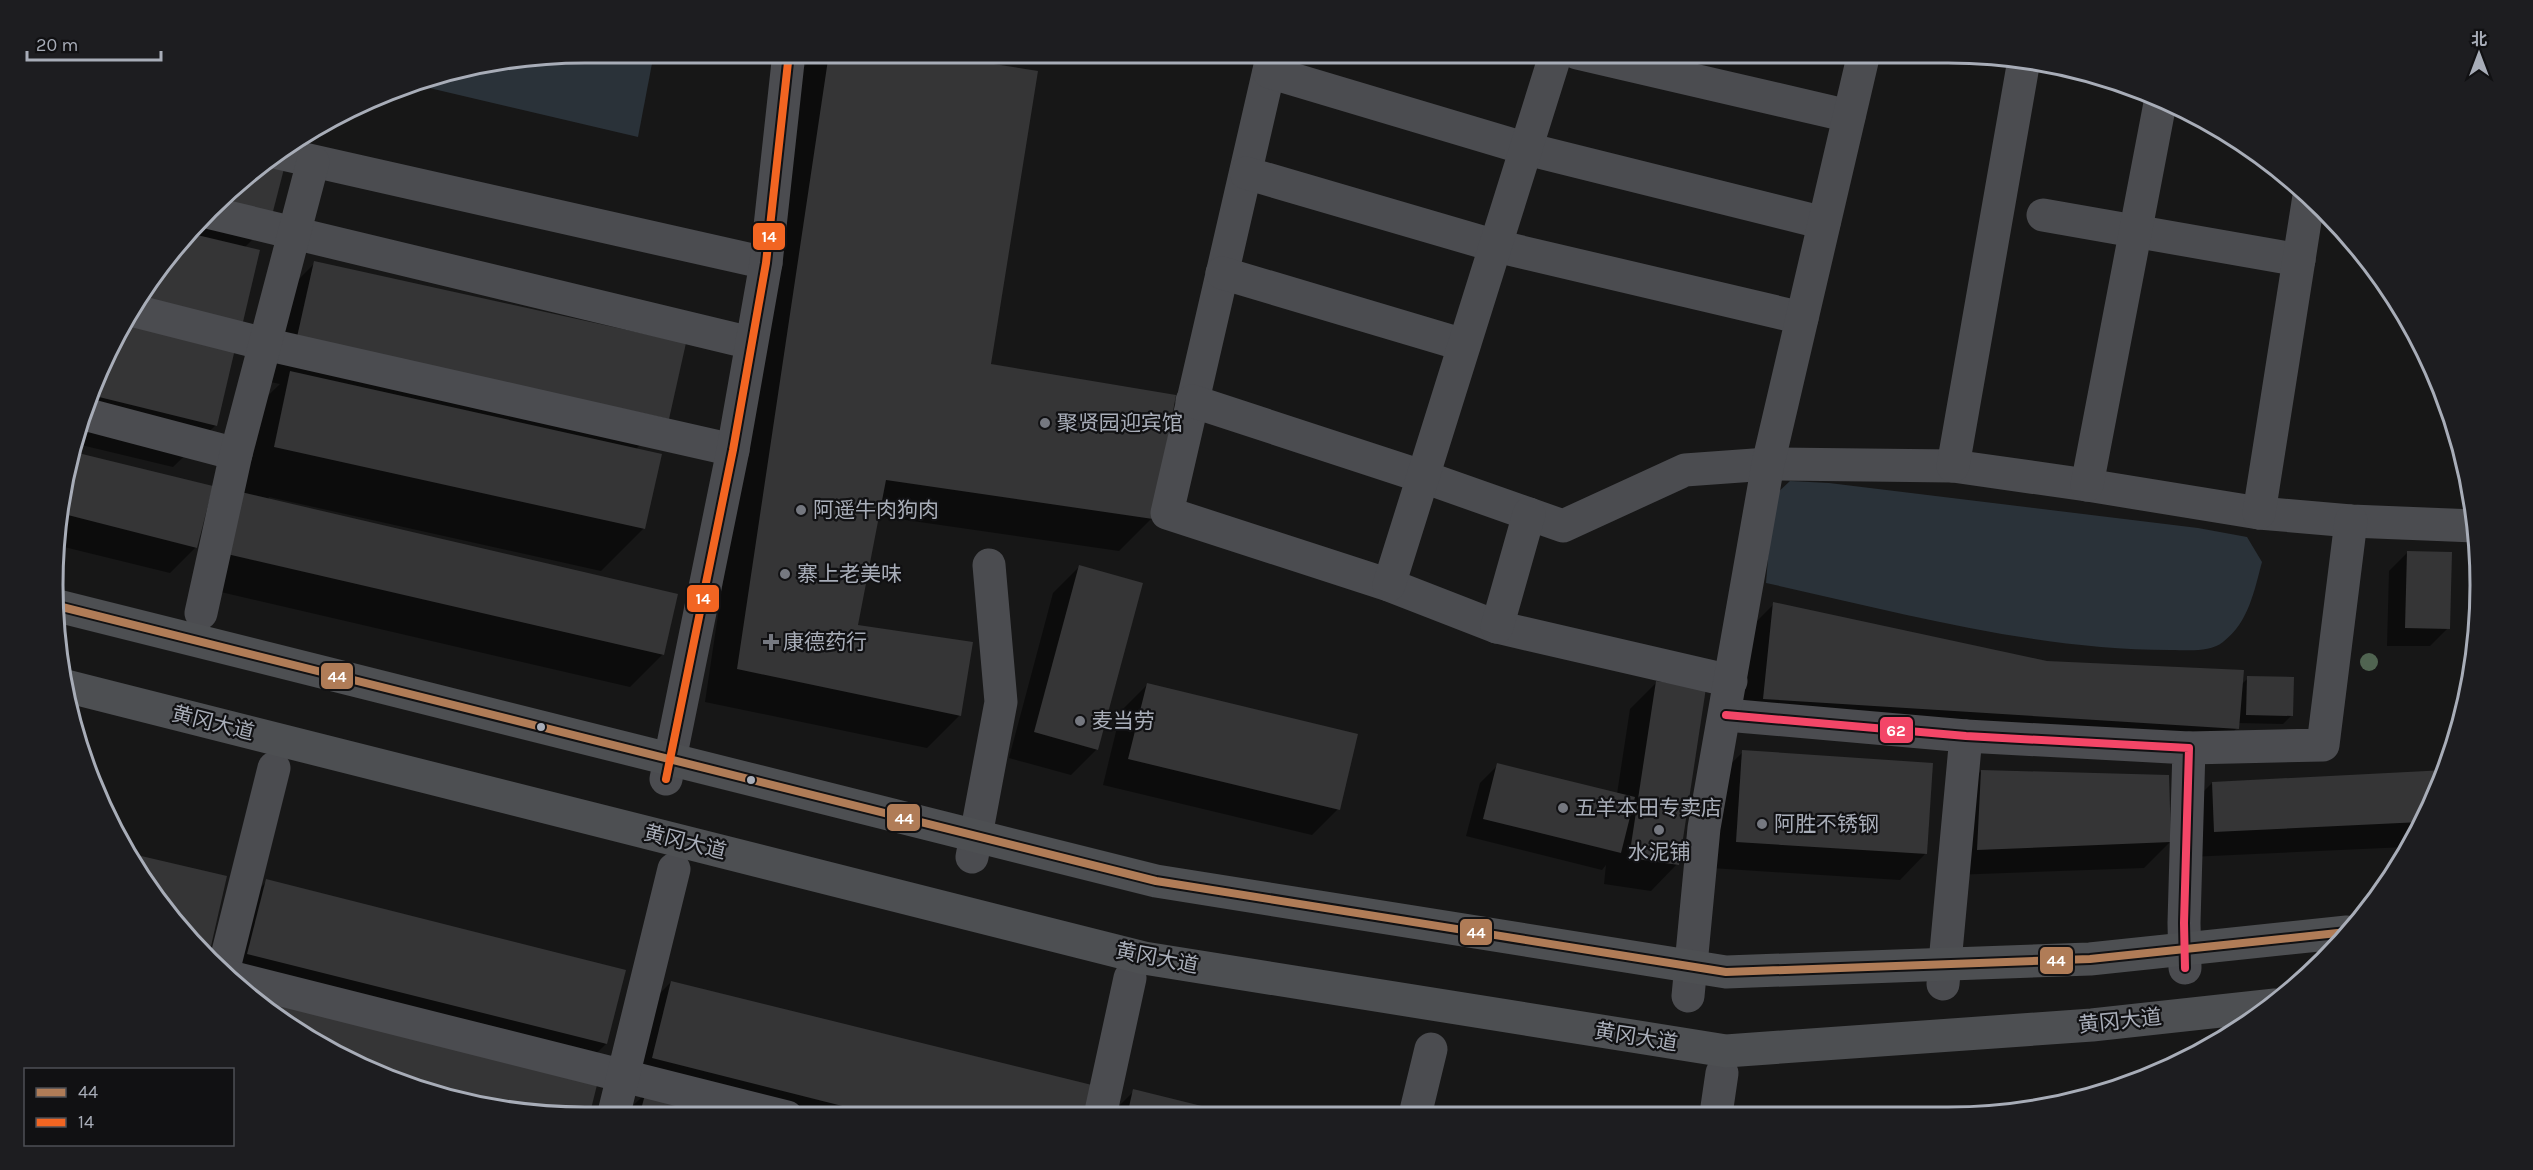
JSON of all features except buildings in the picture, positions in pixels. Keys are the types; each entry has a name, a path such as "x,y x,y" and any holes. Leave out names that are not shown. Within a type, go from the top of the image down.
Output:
{"main road":[{"path":"64,607 1156,881 1726,972 2090,959 2336,933"},
{"name":"黄冈大道","path":"73,688 1144,958 1726,1051 2092,1025 2254,1007"}],"street":[{"path":"666,779 733,450 766,263 788,63"},
{"path":"1271,63 1167,513 1389,585 1497,627 1731,681"},
{"path":"1274,63 1527,149 1824,224"},
{"path":"1389,585 1554,63"},
{"path":"1624,63 1849,116"},
{"path":"1688,996 1704,828 1726,715 1768,464 1861,63"},
{"path":"1953,466 2023,68"},
{"path":"2087,485 2159,108"},
{"path":"288,156 766,263"},
{"path":"201,613 236,454 313,162"},
{"path":"1246,173 1496,246 1802,318"},
{"path":"2259,513 2307,207"},
{"path":"217,215 294,235 751,343"},
{"path":"2043,215 2299,260"},
{"path":"1222,273 1464,345"},
{"path":"140,312 265,344 733,450"},
{"path":"1192,401 1424,477 1563,526 1685,470 1768,464 1953,466 2259,513 2351,521 2467,526"},
{"path":"91,416 236,454"},
{"path":"1497,627 1528,514"},
{"path":"1726,715 1966,736 2189,748 2323,745 2351,521"},
{"path":"972,857 1001,702 989,565"},
{"path":"1943,984 1966,736"},
{"path":"2185,968 2184,923 2189,748"},
{"path":"225,963 274,768"},
{"path":"615,1107 674,869"},
{"path":"1102,1107 1130,978"},
{"path":"244,980 747,1107"},
{"path":"1417,1107 1431,1050"},
{"path":"1717,1107 1722,1073"}],"shaded area":[{"path":"652,63 638,137 428,88 483,73 517,67 551,64"},
{"path":"1790,481 1829,483 2198,528 2247,537 2262,562 2245,616 2232,634 2211,648 2191,650 2119,648 2068,644 2017,636 1916,617 1766,583 1773,497"}],"transit line":[{"name":"14","path":"666,779 733,450 766,263 788,63"},
{"name":"44","path":"64,607 1156,881 1726,972 2090,959 2336,933"},
{"name":"62","path":"1726,715 1966,736 2189,748 2184,923 2185,968"}],"place":[{"name":"聚贤园迎宾馆","path":"1045,423"},
{"name":"阿遥牛肉狗肉","path":"801,510"},
{"name":"寨上老美味","path":"785,574"},
{"name":"康德药行","path":"771,642"},
{"name":"麦当劳","path":"1080,721"},
{"name":"五羊本田专卖店","path":"1563,808"},
{"name":"阿胜不锈钢","path":"1762,824"},
{"name":"水泥铺","path":"1659,830"}]}
